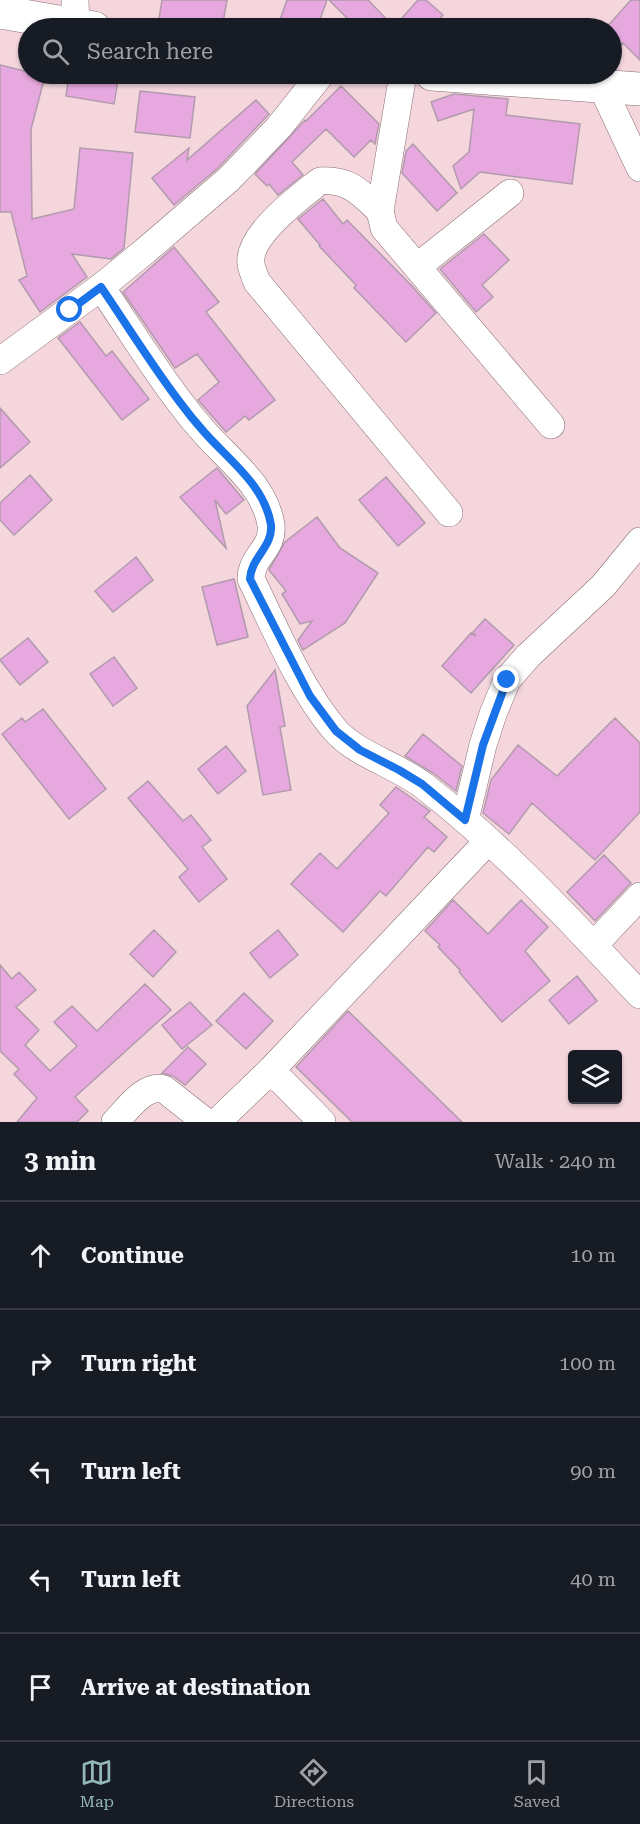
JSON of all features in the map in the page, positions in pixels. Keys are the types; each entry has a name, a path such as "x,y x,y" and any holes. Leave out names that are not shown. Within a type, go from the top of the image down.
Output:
{"street":[{"path":"0,12 82,18"},
{"path":"0,361 101,287 229,179 279,128 313,84"},
{"path":"401,84 380,211 384,228 551,425"},
{"path":"563,84 640,89"},
{"path":"602,87 640,168"},
{"path":"380,211 362,194 344,182 320,181 283,209 256,243 250,263 257,282 449,513"},
{"path":"417,267 510,193"},
{"path":"101,287 204,433 246,475 262,499 269,518 270,541 251,569 250,579 310,696 336,731 349,742 422,784 506,855 640,995"},
{"path":"465,820 483,745 507,680 528,656 603,586 640,541"},
{"path":"217,1122 271,1070 488,841"},
{"path":"594,945 640,896"},
{"path":"271,1070 322,1122"},
{"path":"115,1122 146,1091 156,1087 164,1089 206,1122"}],"building":[{"path":"162,0 227,0 224,18 159,18"},
{"path":"287,0 327,0 321,18 281,18"},
{"path":"329,0 368,0 385,18 347,18"},
{"path":"418,0 426,0 443,15 440,18 402,18"},
{"path":"631,0 640,0 640,60 623,43 622,45 622,18 615,18"},
{"path":"0,65 18,69 18,84 43,84 31,129 32,219 74,209 80,148 133,153 124,248 111,259 72,254 87,277 40,312 19,280 27,276 11,212 0,212"},
{"path":"68,84 117,84 114,104 66,96"},
{"path":"341,86 379,124 375,144 371,140 354,157 326,129 292,162 303,175 278,195 269,184 267,186 255,174 305,120"},
{"path":"140,91 195,97 190,138 135,132"},
{"path":"454,94 508,99 506,115 580,124 572,184 480,172 461,189 453,166 469,152 474,109 438,121 431,102"},
{"path":"256,100 269,114 218,168 174,205 152,178 189,148 187,160"},
{"path":"413,144 457,193 437,211 402,173 406,151"},
{"path":"323,199 343,224 347,220 436,313 406,342 354,288 356,285 319,246 298,219"},
{"path":"484,234 509,260 482,285 493,297 476,312 440,269"},
{"path":"174,247 219,302 206,312 275,400 249,420 245,416 226,432 198,400 219,382 197,354 175,368 123,292"},
{"path":"80,322 106,356 112,351 149,399 122,420 58,338"},
{"path":"0,408 30,442 0,468"},
{"path":"217,468 244,500 226,514 215,500 226,548 180,497"},
{"path":"30,475 52,500 14,535 0,520 0,503"},
{"path":"386,477 425,523 398,546 359,500"},
{"path":"317,517 340,548 378,573 345,623 303,650 298,640 312,621 300,624 282,594 286,591 269,570 285,542"},
{"path":"136,557 153,580 113,612 95,591"},
{"path":"234,579 248,637 217,645 202,587"},
{"path":"485,619 514,645 471,693 442,666 471,633 476,636 473,632"},
{"path":"28,638 48,662 20,685 0,660"},
{"path":"114,657 137,688 113,706 90,674"},
{"path":"275,670 285,726 280,727 291,790 263,795 247,706"},
{"path":"43,709 106,789 69,819 2,734 22,718 25,722"},
{"path":"615,718 640,743 640,812 595,860 532,803 509,834 483,813 491,780 518,745 557,776"},
{"path":"423,734 462,766 456,791 433,773 405,756"},
{"path":"226,746 246,771 218,794 198,769"},
{"path":"148,781 183,821 191,815 211,840 202,847 227,879 199,902 179,877 188,869 128,798"},
{"path":"396,787 430,811 424,817 447,837 434,852 428,847 386,896 380,891 343,932 291,884 320,853 337,869 389,813 380,805"},
{"path":"604,855 631,883 595,921 567,892"},
{"path":"453,900 488,934 521,900 548,927 525,951 550,981 502,1022 459,972 460,970 438,947 440,945 425,931"},
{"path":"154,930 176,952 153,977 130,954"},
{"path":"278,930 298,955 270,978 250,953"},
{"path":"0,965 12,979 19,972 36,990 16,1007 39,1030 25,1045 50,1071 77,1046 54,1022 72,1006 97,1031 145,984 171,1010 75,1097 88,1111 77,1122 17,1122 37,1098 14,1074 19,1069 0,1051"},
{"path":"577,976 597,1001 569,1024 549,1000"},
{"path":"244,993 273,1021 246,1049 216,1021"},
{"path":"190,1002 212,1025 182,1049 162,1025"},
{"path":"348,1011 462,1122 352,1122 296,1067"},
{"path":"188,1047 206,1064 185,1085 173,1076 162,1073"}],"route":[{"path":"70,310 101,287 204,433 246,475 262,499 269,518 270,541 251,569 250,579 310,696 336,731 360,750 422,784 465,820 483,745 507,680"}]}
